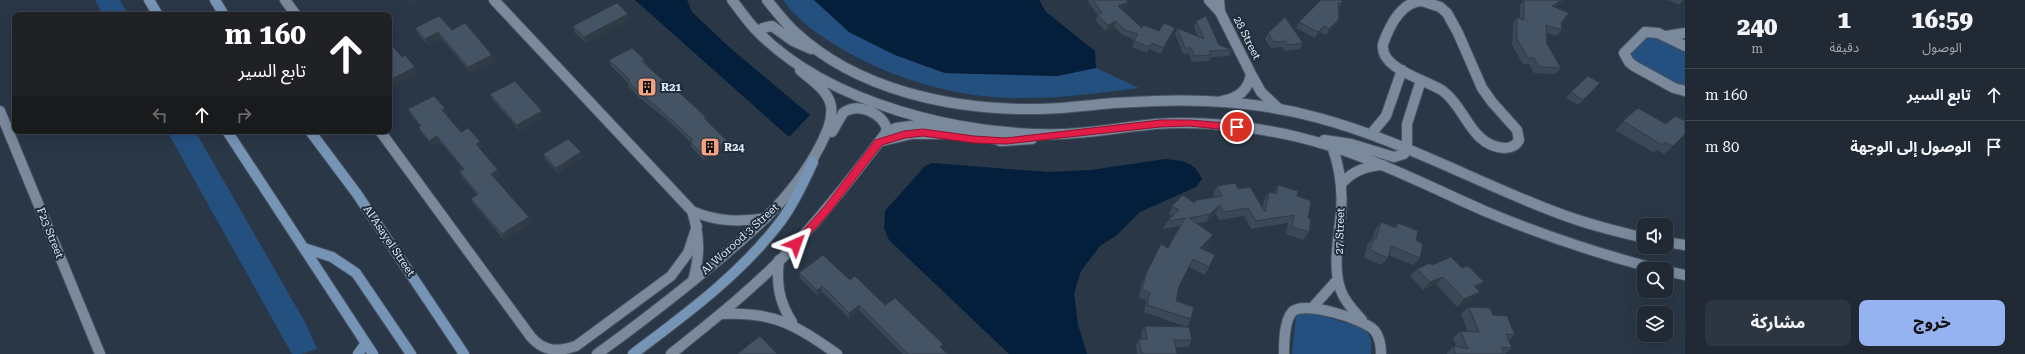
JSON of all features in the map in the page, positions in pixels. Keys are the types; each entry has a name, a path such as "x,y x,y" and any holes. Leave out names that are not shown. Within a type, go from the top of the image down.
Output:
{"main road":[{"path":"149,0 156,12"},
{"path":"215,0 222,12"},
{"path":"229,134 373,354"},
{"name":"Al Asayel Street","path":"312,134 357,194 464,354"},
{"path":"632,354 711,293 765,242 795,202 806,182 813,162"},
{"path":"304,248 333,257 356,273 411,354"},
{"path":"358,354 366,343"},
{"path":"457,344 472,354"}],"street":[{"path":"285,0 294,12"},
{"path":"494,0 692,212 697,226 700,251 693,281"},
{"path":"732,0 740,13 758,32 789,58 828,82 860,97 902,112 948,124 1029,134 1064,134"},
{"path":"767,0 780,17 798,35 819,51 859,72 911,92 947,101 991,107 1034,109 1148,100 1220,102 1279,109 1371,134 1407,148 1502,192 1623,234 1637,237"},
{"name":"28 Street","path":"1209,0 1220,12 1260,92 1279,109"},
{"name":"28 Street","path":"1220,0 1220,12"},
{"path":"1422,1 1440,7 1451,20 1467,58 1488,98 1515,126 1520,139 1518,144 1512,147 1504,148 1487,143 1473,132 1458,106 1442,90 1402,70 1386,56 1382,48 1382,41 1408,5 1414,2 1422,1"},
{"path":"758,32 765,27 775,27 800,45 819,51"},
{"path":"1685,46 1658,33 1645,32 1625,50 1626,58 1634,66 1674,88 1685,91"},
{"path":"1666,36 1685,33"},
{"name":"Al Worood 3 Street","path":"597,354 661,307 766,218 798,184 813,162 830,124 832,114 830,103 826,94 801,72 789,58"},
{"path":"1371,134 1386,116 1402,70"},
{"name":"28 Street","path":"1220,102 1231,100 1240,95 1250,82 1251,74"},
{"path":"1314,141 1342,141 1394,157 1405,153 1407,148 1407,124 1421,80"},
{"path":"671,354 721,314 780,260 827,210 882,138 887,128 886,123 876,114 861,110 845,111 840,116 826,143 813,162"},
{"name":"F23 Street","path":"0,111 100,354"},
{"path":"882,138 923,132 974,139 1006,141 1160,124 1190,123 1253,130 1314,141 1332,146 1386,165 1522,226 1579,248 1637,264"},
{"path":"382,134 534,341 545,349 555,351 566,350 576,346 670,276 681,265 690,251 697,226"},
{"name":"27 Street","path":"1332,146 1339,164 1342,182 1338,279 1343,296 1362,320 1377,333 1381,340 1381,354"},
{"path":"1342,182 1350,174 1360,169 1386,165"},
{"path":"692,212 720,221 735,222 766,218"},
{"path":"1673,243 1685,245"},
{"path":"780,260 776,288 784,313 793,324"},
{"path":"1673,272 1685,275"},
{"path":"1312,308 1338,279"},
{"name":"27 Street","path":"1284,354 1288,320 1291,314 1297,309 1312,308 1362,320"},
{"path":"721,314 743,311 761,313 793,324 837,354"}],"shaded area":[{"path":"95,0 120,0 126,12 101,12"},
{"path":"635,0 687,0 692,12 729,47 810,115 789,137"},
{"path":"783,0 814,0 849,32 895,55 945,73 1057,76 1096,68 1139,88 1062,97 1015,98 993,97 950,91 929,86 888,72 849,53 805,23"},
{"path":"814,0 1039,0 1046,12 1095,51 1096,68 1057,76 945,73 895,55 849,32"},
{"path":"1652,35 1685,50 1685,87 1634,60 1631,53 1648,36"},
{"path":"169,134 197,134 305,322 317,349 302,354 292,354"},
{"path":"1165,159 1183,161 1192,165 1202,179 1196,187 1140,212 1117,235 1100,246 1081,271 1074,293 1078,325 1087,354 1009,354 889,240 884,228 885,211 925,166 932,163 1048,172 1091,170"},
{"path":"1299,312 1312,312 1364,329 1371,340 1371,354 1292,354 1296,316"}],"building":[{"path":"1093,0 1126,0 1128,2 1118,6 1142,28 1143,25 1159,31 1164,23 1175,28 1163,48 1152,43 1149,47 1134,41 1138,34 1125,30 1116,21 1108,25 1097,15 1102,13"},
{"path":"1321,0 1341,0 1342,3 1338,3 1339,19 1329,29 1324,26 1318,32 1299,22"},
{"path":"1524,0 1561,0 1552,6 1569,13 1561,23 1562,30 1546,25 1547,44 1561,68 1539,67 1534,58 1528,58 1517,39 1517,18 1524,20"},
{"path":"617,3 628,14 584,37 573,26"},
{"path":"439,16 452,30 465,23 492,55 468,67 438,32 425,39 415,28"},
{"path":"1206,16 1219,45 1232,50 1209,51 1211,55 1195,56 1191,48 1185,48 1177,28 1204,39 1196,21"},
{"path":"1285,17 1303,43 1288,45 1285,41 1274,42 1268,33"},
{"path":"392,45 402,57 405,55 415,67 392,79"},
{"path":"632,48 644,59 642,61 706,117 704,118 727,141 704,156 690,142 693,140 641,94 628,81 630,80 609,60"},
{"path":"1588,76 1600,83 1583,100 1571,92"},
{"path":"515,81 542,111 517,125 490,94"},
{"path":"434,96 445,108 442,110 461,132 468,128 480,141 476,144 498,170 491,174 529,217 502,234 471,199 478,194 459,171 464,169 437,136 429,141 418,127 421,126 408,109"},
{"path":"1638,108 1666,124 1675,116 1685,121 1685,134 1673,146 1665,142 1662,145 1623,121"},
{"path":"568,139 581,152 556,168 543,154"},
{"path":"1235,183 1238,189 1250,187 1265,212 1269,192 1277,194 1278,185 1298,191 1297,196 1311,201 1308,218 1311,219 1309,232 1292,227 1294,215 1256,221 1248,208 1224,212 1220,205 1210,214 1189,218 1213,235 1200,248 1215,255 1209,267 1193,259 1179,286 1176,301 1194,307 1191,319 1147,305 1150,293 1142,290 1146,274 1161,244 1168,248 1185,218 1167,221 1179,210 1172,206 1183,195 1194,203 1197,200 1222,196 1217,186"},
{"path":"1381,222 1396,228 1398,223 1418,231 1416,240 1423,244 1420,258 1391,246 1388,258 1370,250 1374,238 1376,239"},
{"path":"823,255 850,280 855,276 885,305 895,298 943,344 940,347 948,354 908,354 859,305 849,313 822,286 817,290 799,273"},
{"path":"1451,257 1462,268 1468,266 1484,282 1474,286 1480,292 1464,299 1443,277 1430,282 1417,269 1430,263 1432,265"},
{"path":"1469,307 1490,308 1493,315 1507,316 1515,335 1506,334 1512,348 1502,347 1503,354 1455,354 1454,346 1468,349 1461,331 1479,332"},
{"path":"1145,326 1189,327 1192,340 1174,340 1177,354 1142,354 1139,339 1147,339"},
{"path":"760,336 777,354 737,354"}],"place":[{"name":"R21","path":"647,87"},
{"name":"R24","path":"710,147"}],"route":[{"path":"796,244 827,210 864,159 879,143 904,134 923,132 990,141 1006,141 1045,138 1064,134 1097,132 1130,126 1160,124 1190,123 1237,127"}]}
